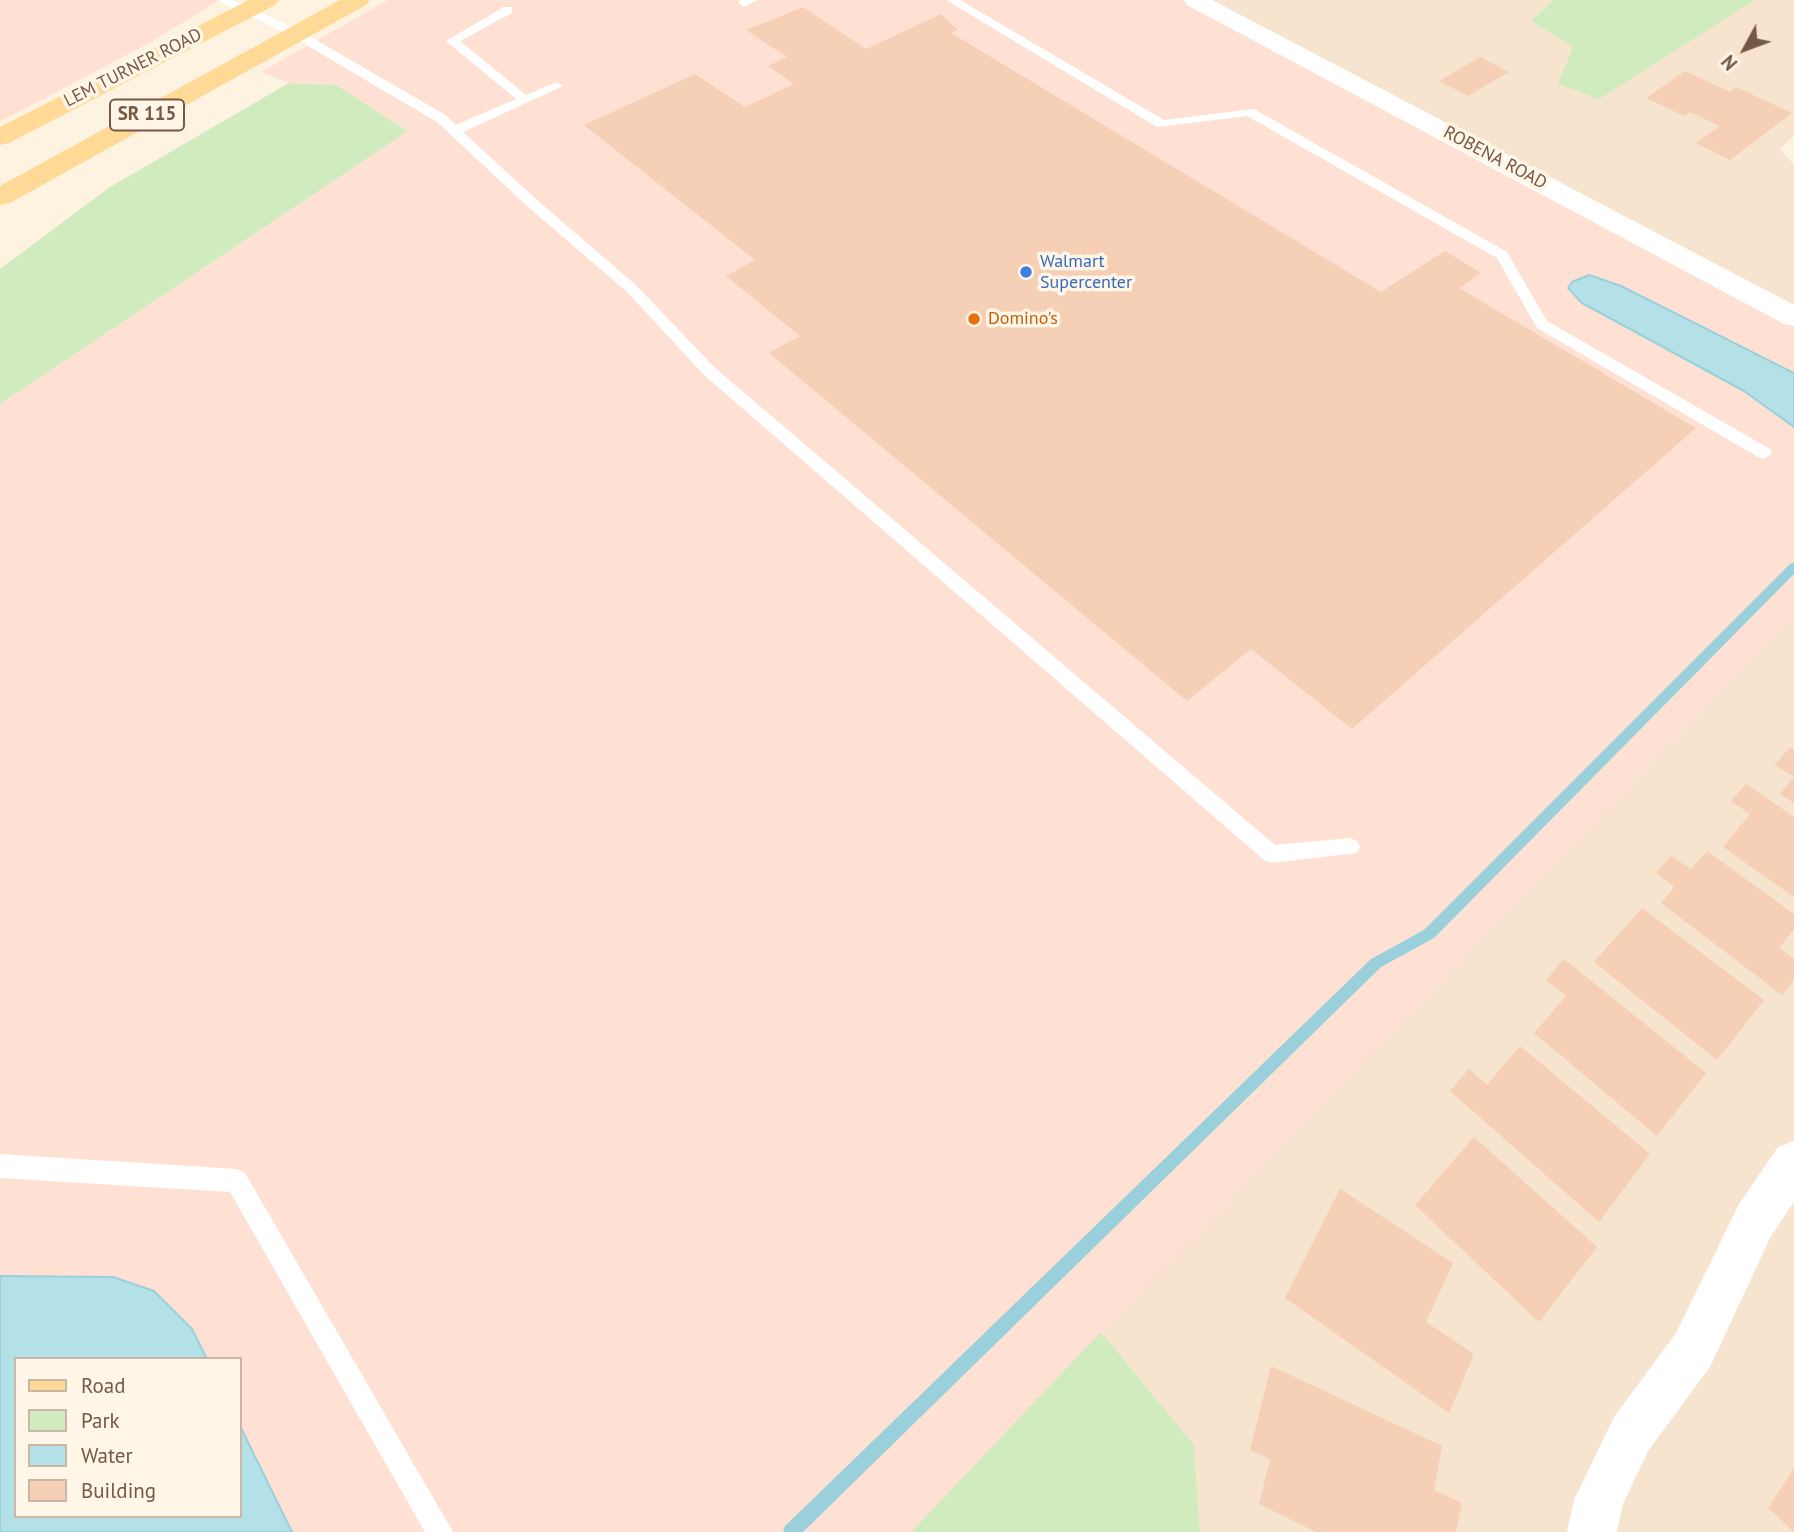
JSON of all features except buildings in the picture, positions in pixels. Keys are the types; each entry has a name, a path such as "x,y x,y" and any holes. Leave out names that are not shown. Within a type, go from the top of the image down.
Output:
{"main road":[{"name":"SR 115","path":"0,197 358,0"},
{"name":"LEM TURNER ROAD","path":"0,137 245,4"}],"street":[{"name":"ROBENA ROAD","path":"1195,0 1794,317"},
{"path":"1592,1532 1599,1500 1631,1434 1693,1350 1755,1220 1794,1163"}],"lane":[{"path":"953,0 1162,124 1250,112 1502,255 1542,324 1763,453"},
{"path":"245,4 428,109 632,289 719,379 1271,854 1350,847"},
{"path":"508,10 452,41 525,100"},
{"path":"454,131 556,86"},
{"path":"0,1166 237,1181 440,1532"}],"shaded area":[{"path":"0,0 220,0 151,42 0,122"},
{"path":"388,0 1211,0 1794,305 1794,616 911,1532 0,1532 0,404 408,131 336,85 289,83 261,72"},
{"path":"1211,0 1554,0 1531,21 1573,47 1599,98 1755,0 1794,0 1794,135 1780,149 1794,165 1794,305"},
{"path":"1794,616 1794,1532 1200,1532 1194,1445 1101,1332"}],"green space":[{"path":"1554,0 1755,0 1599,99 1558,84 1573,47 1531,21"},
{"path":"289,83 336,85 408,131 0,404 0,269 110,187"},
{"path":"1101,1332 1194,1445 1200,1532 911,1532"}],"water":[{"path":"1589,275 1621,286 1794,373 1794,427 1744,391 1582,303 1568,288 1572,282"},
{"path":"0,1276 113,1277 154,1291 192,1329 206,1357 14,1357 14,1518 242,1518 242,1430 292,1532 0,1532"}],"waterway":[{"path":"791,1532 1376,963 1429,934 1794,567"}],"place":[{"name":"Walmart Supercenter","path":"1026,272"},
{"name":"Domino's","path":"974,319"}]}
